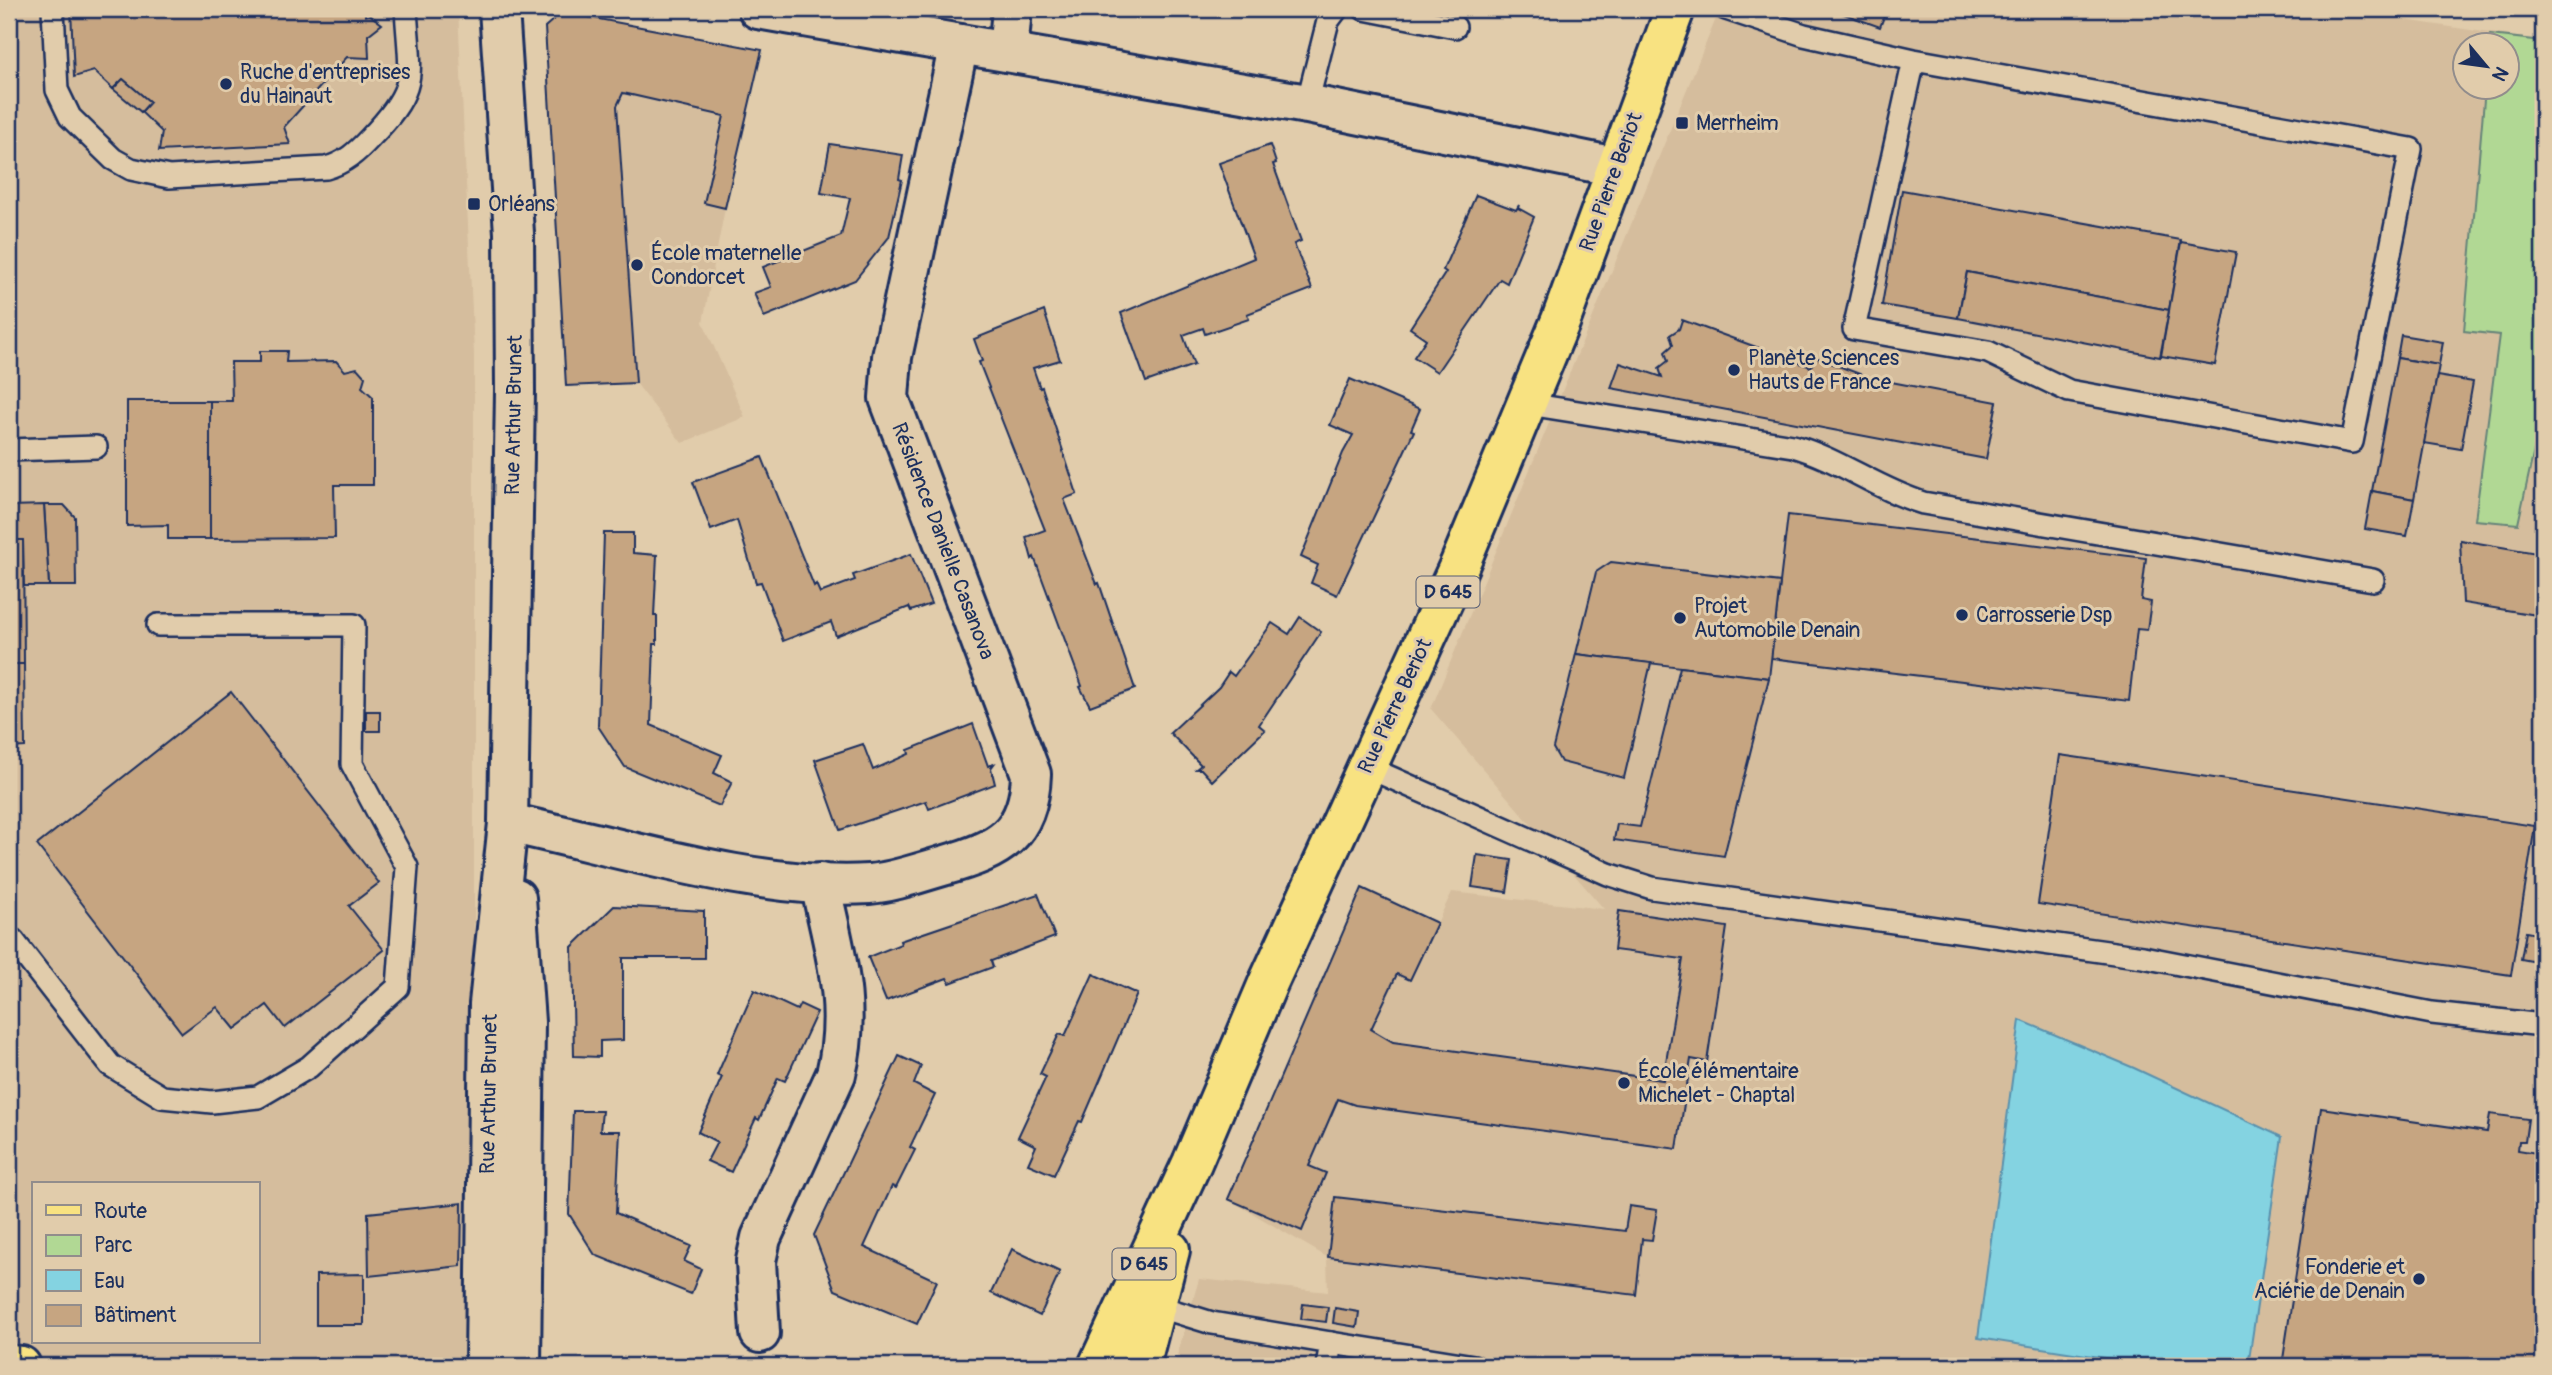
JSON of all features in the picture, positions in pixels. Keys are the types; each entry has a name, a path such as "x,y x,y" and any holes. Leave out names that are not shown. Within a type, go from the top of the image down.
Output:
{"main road":[{"name":"Rue Pierre Beriot","path":"1098,1366 1142,1301 1192,1163 1269,981 1459,566 1528,404 1675,9"},
{"name":"Rue Pierre Beriot","path":"1140,1366 1142,1301"},
{"path":"9,1365 21,1366"}],"street":[{"name":"Rue Arthur Brunet","path":"485,1366 489,1004 508,823 515,331 512,186 499,9"},
{"path":"758,9 1307,104 1616,167"},
{"path":"1008,52 1012,9"},
{"name":"Résidence Danielle Casanova","path":"508,823 738,872 820,883 890,881 996,848 1016,827 1030,794 1031,774 1024,750 889,398 892,357 959,44"},
{"name":"Rue Arthur Brunet","path":"508,823 522,951 525,1022 521,1366"},
{"path":"760,1333 756,1261 761,1238 836,1073 842,1048 843,998 820,883"}],"lane":[{"path":"53,9 57,90 70,117 113,159 131,169 169,177 326,168 350,158 397,111 404,98 410,70 406,9"},
{"path":"1307,104 1328,21 1337,9"},
{"path":"1364,9 1455,27"},
{"path":"1726,9 1804,35 1914,60 2411,149 2352,442 2069,391 1988,352 1854,329 1914,60"},
{"path":"1528,404 1793,446 1816,452 1899,496 1923,503 2372,580"},
{"path":"9,450 96,447"},
{"path":"9,942 13,940 110,1065 162,1097 212,1102 258,1097 309,1067 398,987 407,867 352,764 354,625 158,625"},
{"path":"1367,766 1608,874 1652,888 2143,957 2432,1013 2543,1025"},
{"path":"1142,1301 1212,1323 1474,1366"},
{"path":"1328,1366 1331,1343"}],"shaded area":[{"path":"9,9 458,9 474,354 474,1016 467,1366 9,1366"},
{"path":"1720,9 2332,9 2484,32 2450,32 2450,102 2520,102 2520,38 2543,41 2543,1366 1174,1366 1199,1279 1328,1292 1327,1257 1228,1199 1362,888 1437,923 1452,892 1604,909 1431,709"},
{"name":"École maternelle Condorcet","path":"562,12 762,50 725,208 703,322 745,417 682,443 636,383 566,386 545,27"}],"green space":[{"path":"2520,38 2543,41 2543,409 2518,524 2475,520 2499,335 2464,331 2484,102 2520,102"}],"water":[{"path":"2020,1020 2134,1068 2282,1137 2248,1366 2157,1366 1978,1338"}],"building":[{"name":"Ruche d'entreprises du Hainaut","path":"71,9 365,9 365,16 370,15 382,24 368,35 369,58 347,57 284,127 290,144 159,151 162,132 141,112 150,102 123,79 113,89 94,71 74,77"},
{"path":"1830,9 1887,9 1880,27"},
{"path":"562,12 762,50 725,208 704,203 724,116 623,93 617,106 636,383 566,386 545,27"},
{"path":"123,79 150,102 141,112 113,89"},
{"path":"830,144 903,155 899,179 902,180 889,237 855,280 764,317 754,293 771,287 763,267 841,236 850,198 821,193"},
{"path":"1270,145 1276,163 1273,164 1301,241 1294,244 1312,289 1247,314 1249,319 1205,334 1203,328 1183,335 1194,365 1146,382 1121,313 1254,258 1219,163"},
{"path":"1902,190 2181,240 2169,310 1967,272 1958,318 1882,305"},
{"path":"1476,195 1516,210 1519,205 1518,208 1534,217 1507,283 1500,279 1437,372 1414,357 1426,339 1410,328 1446,272 1443,270"},
{"path":"2181,242 2236,252 2215,365 2161,356"},
{"path":"1967,272 2169,310 2160,357 1958,318"},
{"path":"1044,311 1060,360 1033,368 1040,388 1042,387 1077,494 1064,499 1097,584 1099,583 1135,689 1090,706 1080,687 1082,686 1034,557 1032,559 1026,537 1045,530 979,362 982,361 974,339"},
{"path":"1682,320 1811,367 1815,357 1870,378 1997,402 1986,459 1611,388 1620,363 1662,377 1659,368 1668,361 1665,352 1673,345 1670,335 1679,329"},
{"path":"2401,335 2443,342 2439,365 2397,358"},
{"path":"260,351 287,351 286,362 336,361 345,371 357,368 365,377 362,387 373,397 373,485 334,485 335,538 210,539 210,401 232,401 231,362 260,362"},
{"path":"2397,358 2439,365 2414,499 2372,491"},
{"path":"2437,376 2473,382 2461,449 2424,443"},
{"path":"1350,379 1420,409 1411,430 1414,431 1337,595 1311,583 1318,565 1301,557 1343,453 1353,435 1330,425"},
{"path":"127,401 210,401 210,539 168,539 168,525 127,526"},
{"path":"762,457 814,586 816,584 820,593 855,580 853,575 911,554 931,604 911,611 909,607 836,636 831,622 783,641 761,582 756,583 737,520 711,530 693,482"},
{"path":"2372,491 2414,499 2407,536 2365,529"},
{"path":"44,505 64,505 75,517 76,586 49,586"},
{"path":"44,505 49,586 24,586 23,540 11,540 10,506"},
{"name":"Carrosserie Dsp","path":"1788,515 2146,558 2141,600 2151,602 2147,630 2137,629 2129,701 1771,658"},
{"path":"604,533 633,533 633,553 657,555 654,616 657,616 657,644 654,644 651,725 722,755 714,773 732,782 720,806 625,767 598,726"},
{"path":"9,540 23,540 24,664 9,664"},
{"path":"2460,540 2543,554 2543,616 2463,603"},
{"name":"Projet Automobile Denain","path":"1611,562 1780,582 1769,678 1576,654 1596,572"},
{"path":"1300,617 1321,632 1259,725 1265,730 1212,781 1201,769 1196,769 1201,765 1170,733 1219,687 1229,672 1234,676 1272,623 1289,634"},
{"name":"Projet Automobile Denain","path":"1576,654 1651,663 1624,778 1561,762 1553,748"},
{"path":"9,664 24,664 25,747 9,748"},
{"path":"1680,667 1769,678 1724,856 1614,840 1617,824 1640,827"},
{"path":"231,692 379,883 349,906 384,950 285,1028 267,1005 235,1029 217,1007 182,1033 37,845"},
{"path":"366,711 380,711 380,731 366,731"},
{"path":"973,724 988,766 994,764 991,768 995,784 929,809 926,801 840,830 815,760 863,744 873,770 909,754 908,750"},
{"path":"2060,755 2535,826 2511,975 2038,904"},
{"path":"1477,855 1512,860 1507,892 1472,887"},
{"path":"1362,888 1437,923 1410,980 1397,974 1371,1029 1393,1042 1663,1080 1683,959 1614,950 1619,911 1727,927 1707,1062 1691,1059 1677,1149 1355,1105 1338,1099 1309,1166 1326,1173 1302,1231 1228,1199"},
{"path":"1038,894 1055,937 991,961 993,967 950,983 947,978 886,1001 868,957 901,944 900,941"},
{"path":"614,906 704,911 704,958 623,958 623,1040 600,1041 600,1057 574,1056 572,947"},
{"path":"2526,932 2542,935 2537,962 2521,959"},
{"path":"1093,974 1137,994 1082,1122 1079,1121 1054,1175 1028,1164 1036,1146 1018,1137 1046,1077 1040,1074 1059,1034 1065,1036"},
{"path":"754,990 797,1010 800,1004 817,1012 785,1081 778,1078 731,1172 707,1161 717,1142 698,1132 722,1077 717,1075"},
{"path":"899,1056 921,1066 914,1084 935,1095 910,1147 915,1150 896,1188 892,1186 864,1247 937,1281 917,1324 835,1290 814,1235"},
{"name":"Fonderie et Aciérie de Denain","path":"2321,1108 2487,1132 2490,1114 2528,1119 2525,1141 2519,1141 2518,1150 2543,1154 2538,1191 2543,1192 2543,1366 2282,1366"},
{"path":"573,1111 602,1111 600,1131 620,1131 616,1213 691,1246 684,1261 701,1269 691,1294 595,1255 569,1214"},
{"path":"1335,1197 1625,1231 1629,1206 1657,1210 1652,1240 1642,1239 1636,1295 1328,1257"},
{"path":"462,1203 461,1266 369,1276 368,1213"},
{"path":"1012,1249 1060,1272 1040,1316 991,1293"},
{"path":"364,1274 364,1325 316,1325 316,1275"},
{"path":"1303,1304 1328,1307 1326,1322 1301,1319"},
{"path":"1335,1308 1359,1312 1357,1327 1333,1323"}],"place":[{"name":"Ruche d'entreprises du Hainaut","path":"226,84"},
{"name":"Merrheim","path":"1682,123"},
{"name":"Orléans","path":"474,204"},
{"name":"École maternelle Condorcet","path":"637,265"},
{"name":"Planète Sciences Hauts de France","path":"1734,370"},
{"name":"Carrosserie Dsp","path":"1962,615"},
{"name":"Projet Automobile Denain","path":"1680,618"},
{"name":"École élémentaire Michelet - Chaptal","path":"1624,1083"},
{"name":"Fonderie et Aciérie de Denain","path":"2419,1279"}]}
